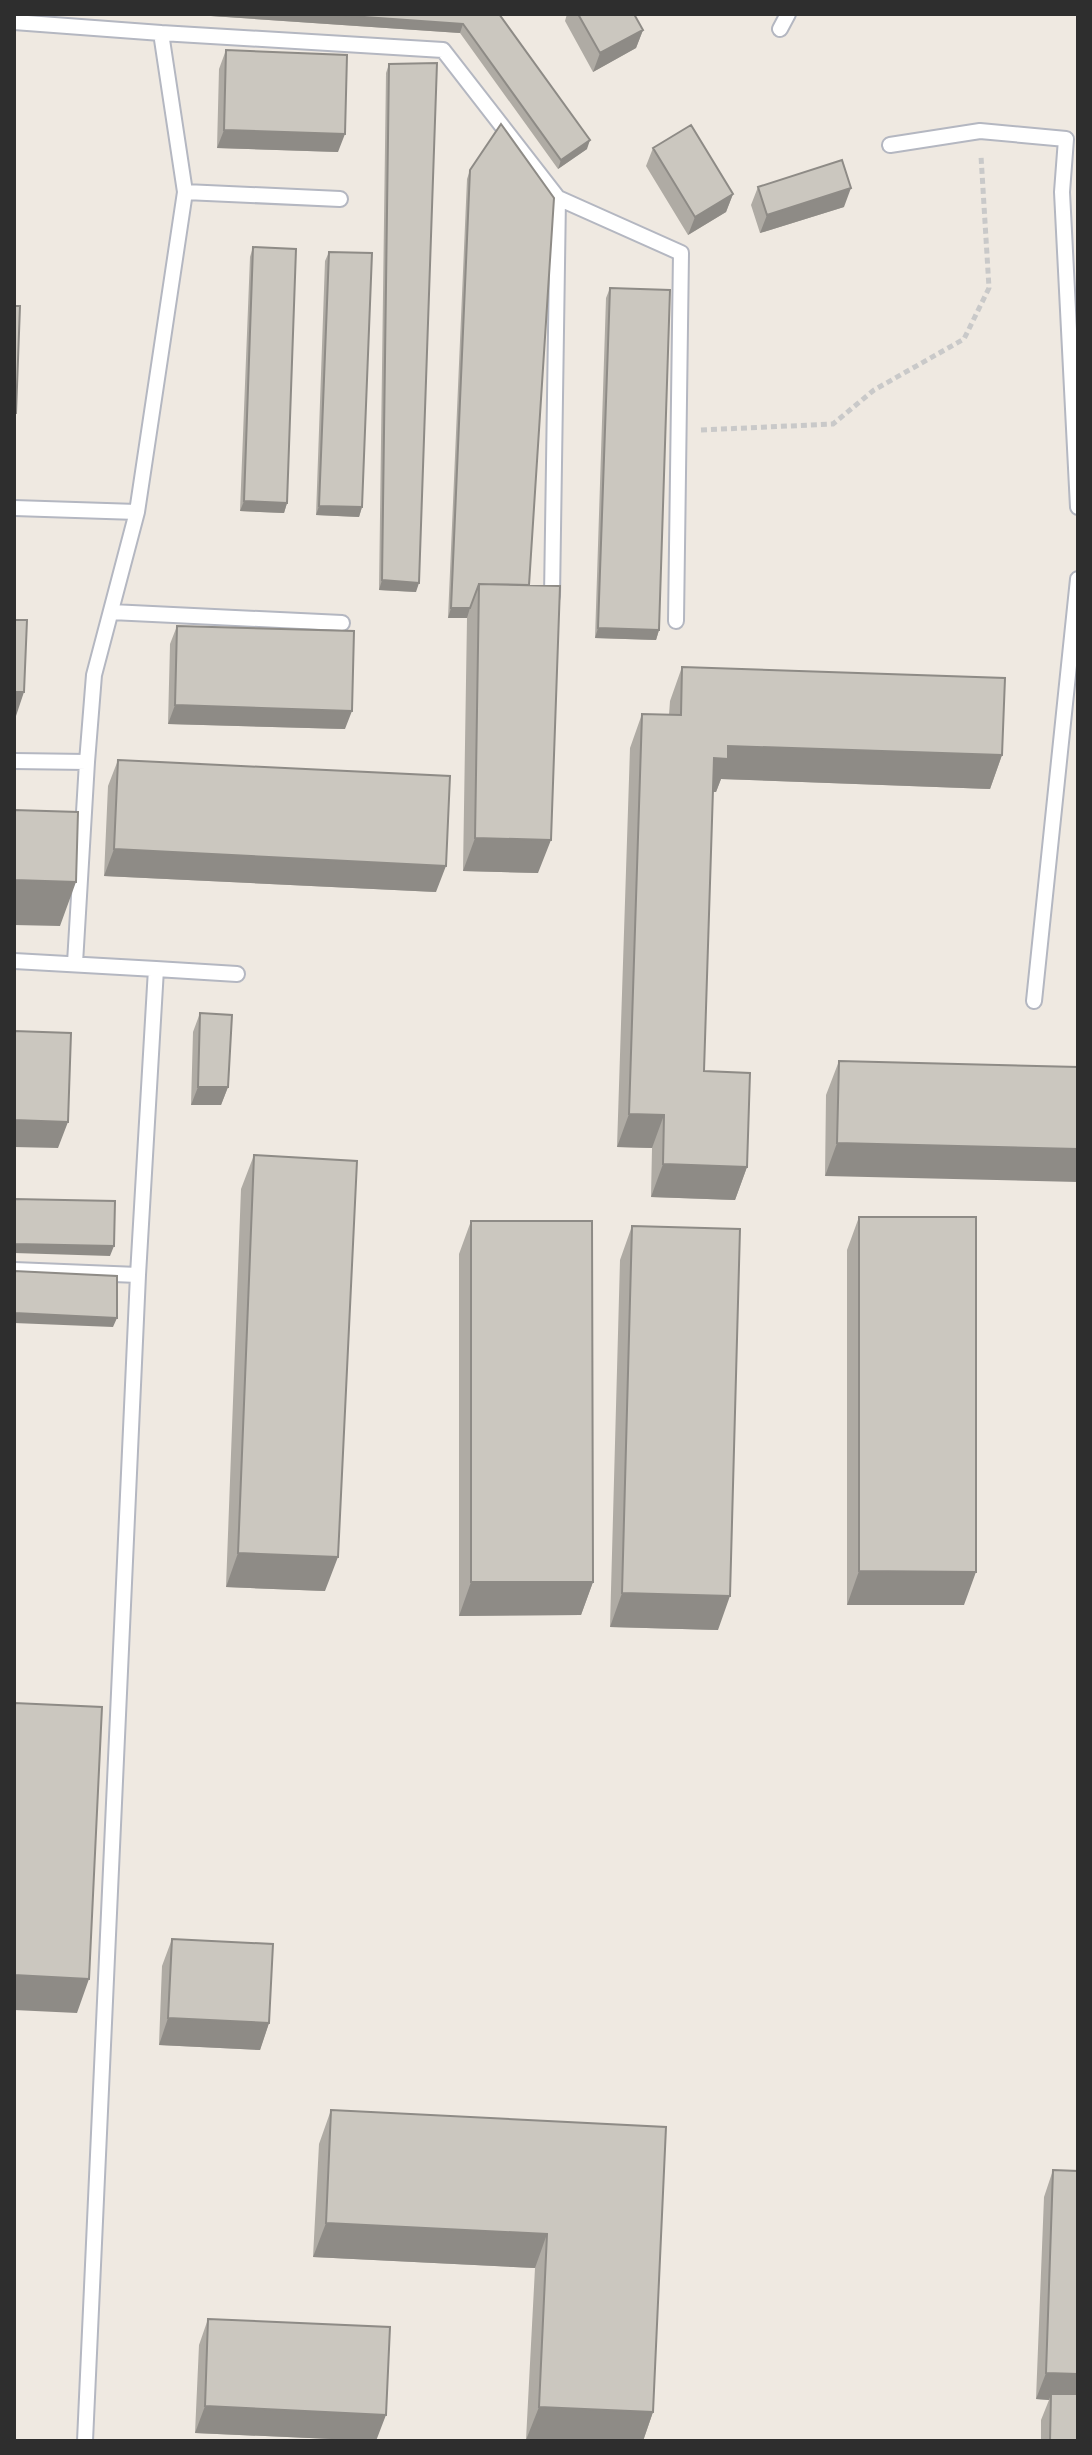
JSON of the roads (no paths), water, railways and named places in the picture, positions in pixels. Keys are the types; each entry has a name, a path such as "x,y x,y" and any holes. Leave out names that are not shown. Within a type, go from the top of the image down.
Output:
{"lane":[{"path":"780,29 788,14"},
{"path":"14,22 443,50 558,198 681,253 676,621"},
{"path":"75,963 94,675 137,512 185,192 161,33"},
{"path":"890,145 980,131 1072,139 1062,192 1078,507"},
{"path":"185,192 340,199"},
{"path":"552,596 558,198"},
{"path":"14,508 137,512"},
{"path":"1034,1001 1078,579"},
{"path":"111,612 342,623"},
{"path":"14,761 87,762"},
{"path":"14,961 237,974"},
{"path":"85,2441 138,1275 156,969"},
{"path":"14,1270 138,1275"}]}
